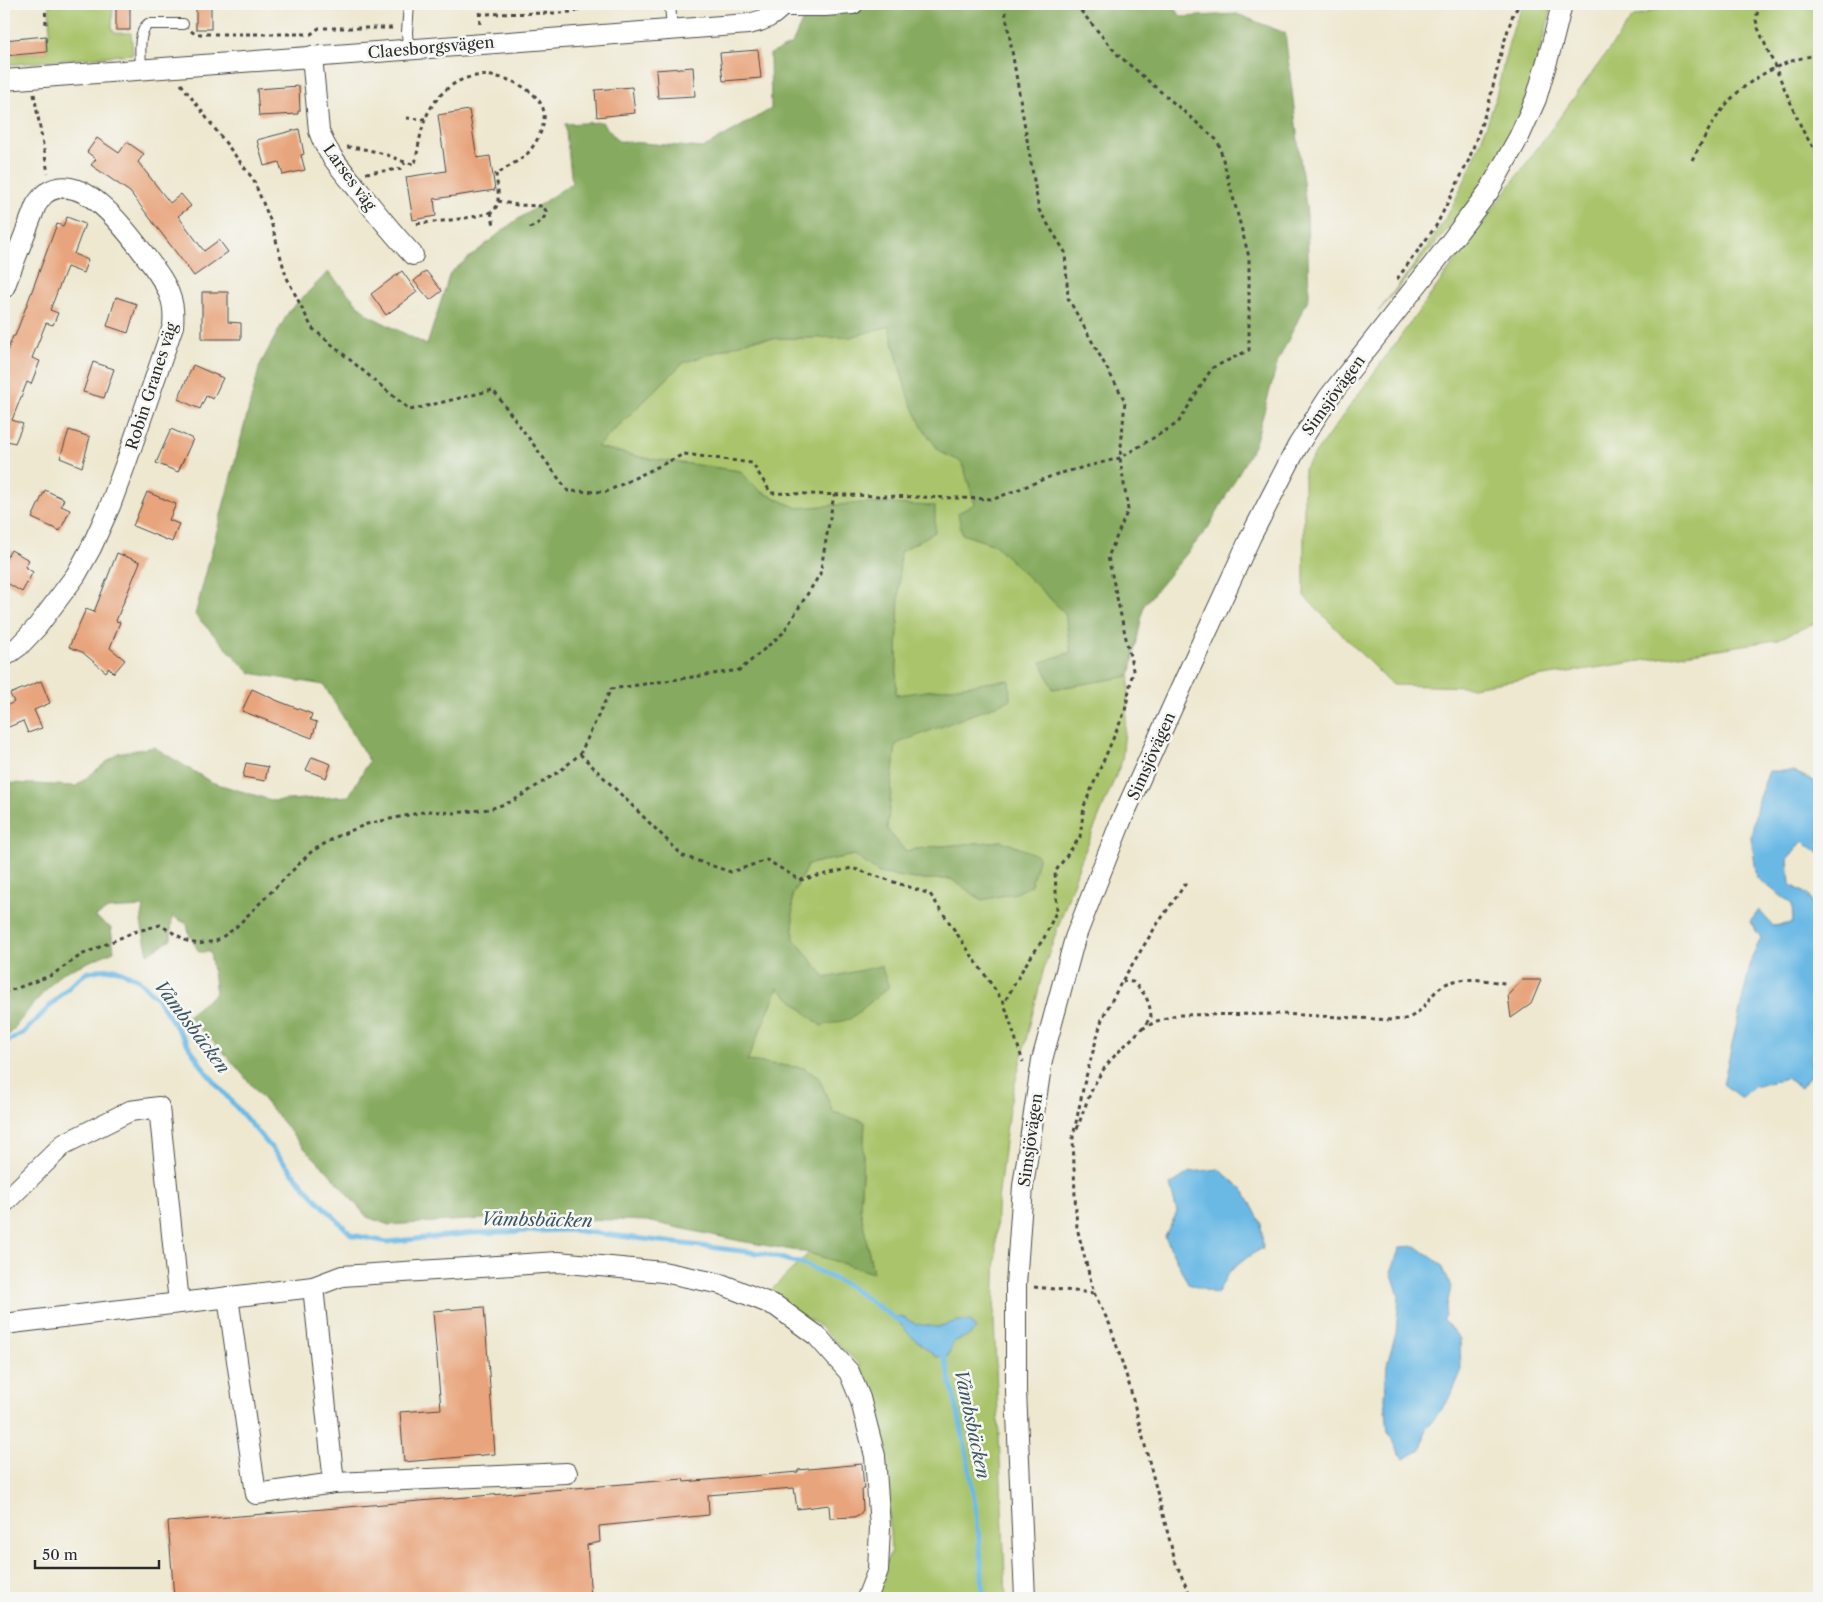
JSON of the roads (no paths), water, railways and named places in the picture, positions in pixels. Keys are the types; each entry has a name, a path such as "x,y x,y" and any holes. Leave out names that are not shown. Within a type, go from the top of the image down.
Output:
{"street":[{"name":"Claesborgsvägen","path":"4,80 312,56 408,41 480,43 748,24 763,21 774,15 783,5 826,6 853,4"},
{"name":"Simsjövägen","path":"1025,1598 1016,1391 1016,1285 1023,1186 1042,1060 1075,938 1121,821 1251,536 1297,447 1329,397 1442,254 1489,191 1519,137 1536,99 1557,28 1562,4"},
{"name":"Larses väg","path":"312,56 319,130 324,144 388,228 413,255"},
{"name":"Robin Granes väg","path":"4,288 36,205 44,194 57,188 87,195 102,205 114,217 163,280 170,295 174,312 173,326 127,460 110,506 91,548 71,582 37,627 19,646 4,657"},
{"path":"4,1203 64,1144 130,1111 159,1107 179,1303"},
{"path":"4,1324 313,1287 342,1276 558,1262 664,1272 721,1284 776,1306 817,1336 849,1372 860,1398 875,1456 880,1527 878,1570 867,1598"},
{"path":"313,1287 334,1483"},
{"path":"228,1297 256,1494 334,1483 567,1473"}],"lane":[{"path":"408,41 409,4"},
{"path":"670,4 672,29"},
{"path":"141,70 141,35 144,27 148,24 183,24"}],"water":[{"path":"1769,771 1793,771 1816,782 1819,781 1819,853 1803,841 1788,858 1790,884 1808,895 1819,916 1819,954 1810,969 1819,973 1819,1033 1811,1055 1811,1074 1801,1088 1786,1078 1754,1087 1741,1098 1723,1084 1752,957 1761,938 1750,922 1759,910 1773,926 1793,923 1792,904 1757,878 1751,837 1758,800"},
{"path":"1219,1169 1245,1192 1261,1223 1263,1248 1249,1256 1229,1272 1217,1294 1188,1284 1165,1237 1177,1212 1170,1185 1190,1172"},
{"path":"1416,1246 1442,1265 1451,1287 1444,1320 1460,1339 1461,1372 1449,1400 1426,1429 1421,1450 1403,1459 1388,1432 1385,1398 1387,1364 1396,1333 1399,1295 1391,1272 1400,1247"},
{"path":"894,1317 902,1317 916,1324 937,1327 958,1321 971,1321 976,1329 970,1335 953,1342 948,1356 936,1357 910,1335"}],"waterway":[{"name":"Våmbsbäcken","path":"4,1043 23,1033 74,982 86,973 115,969 138,979 157,998 206,1072 312,1195 352,1235 387,1242 473,1233 571,1230 765,1254 806,1265 847,1285 899,1321"},
{"name":"Våmbsbäcken","path":"939,1352 944,1356 952,1386 971,1476 982,1567 983,1598"}]}
